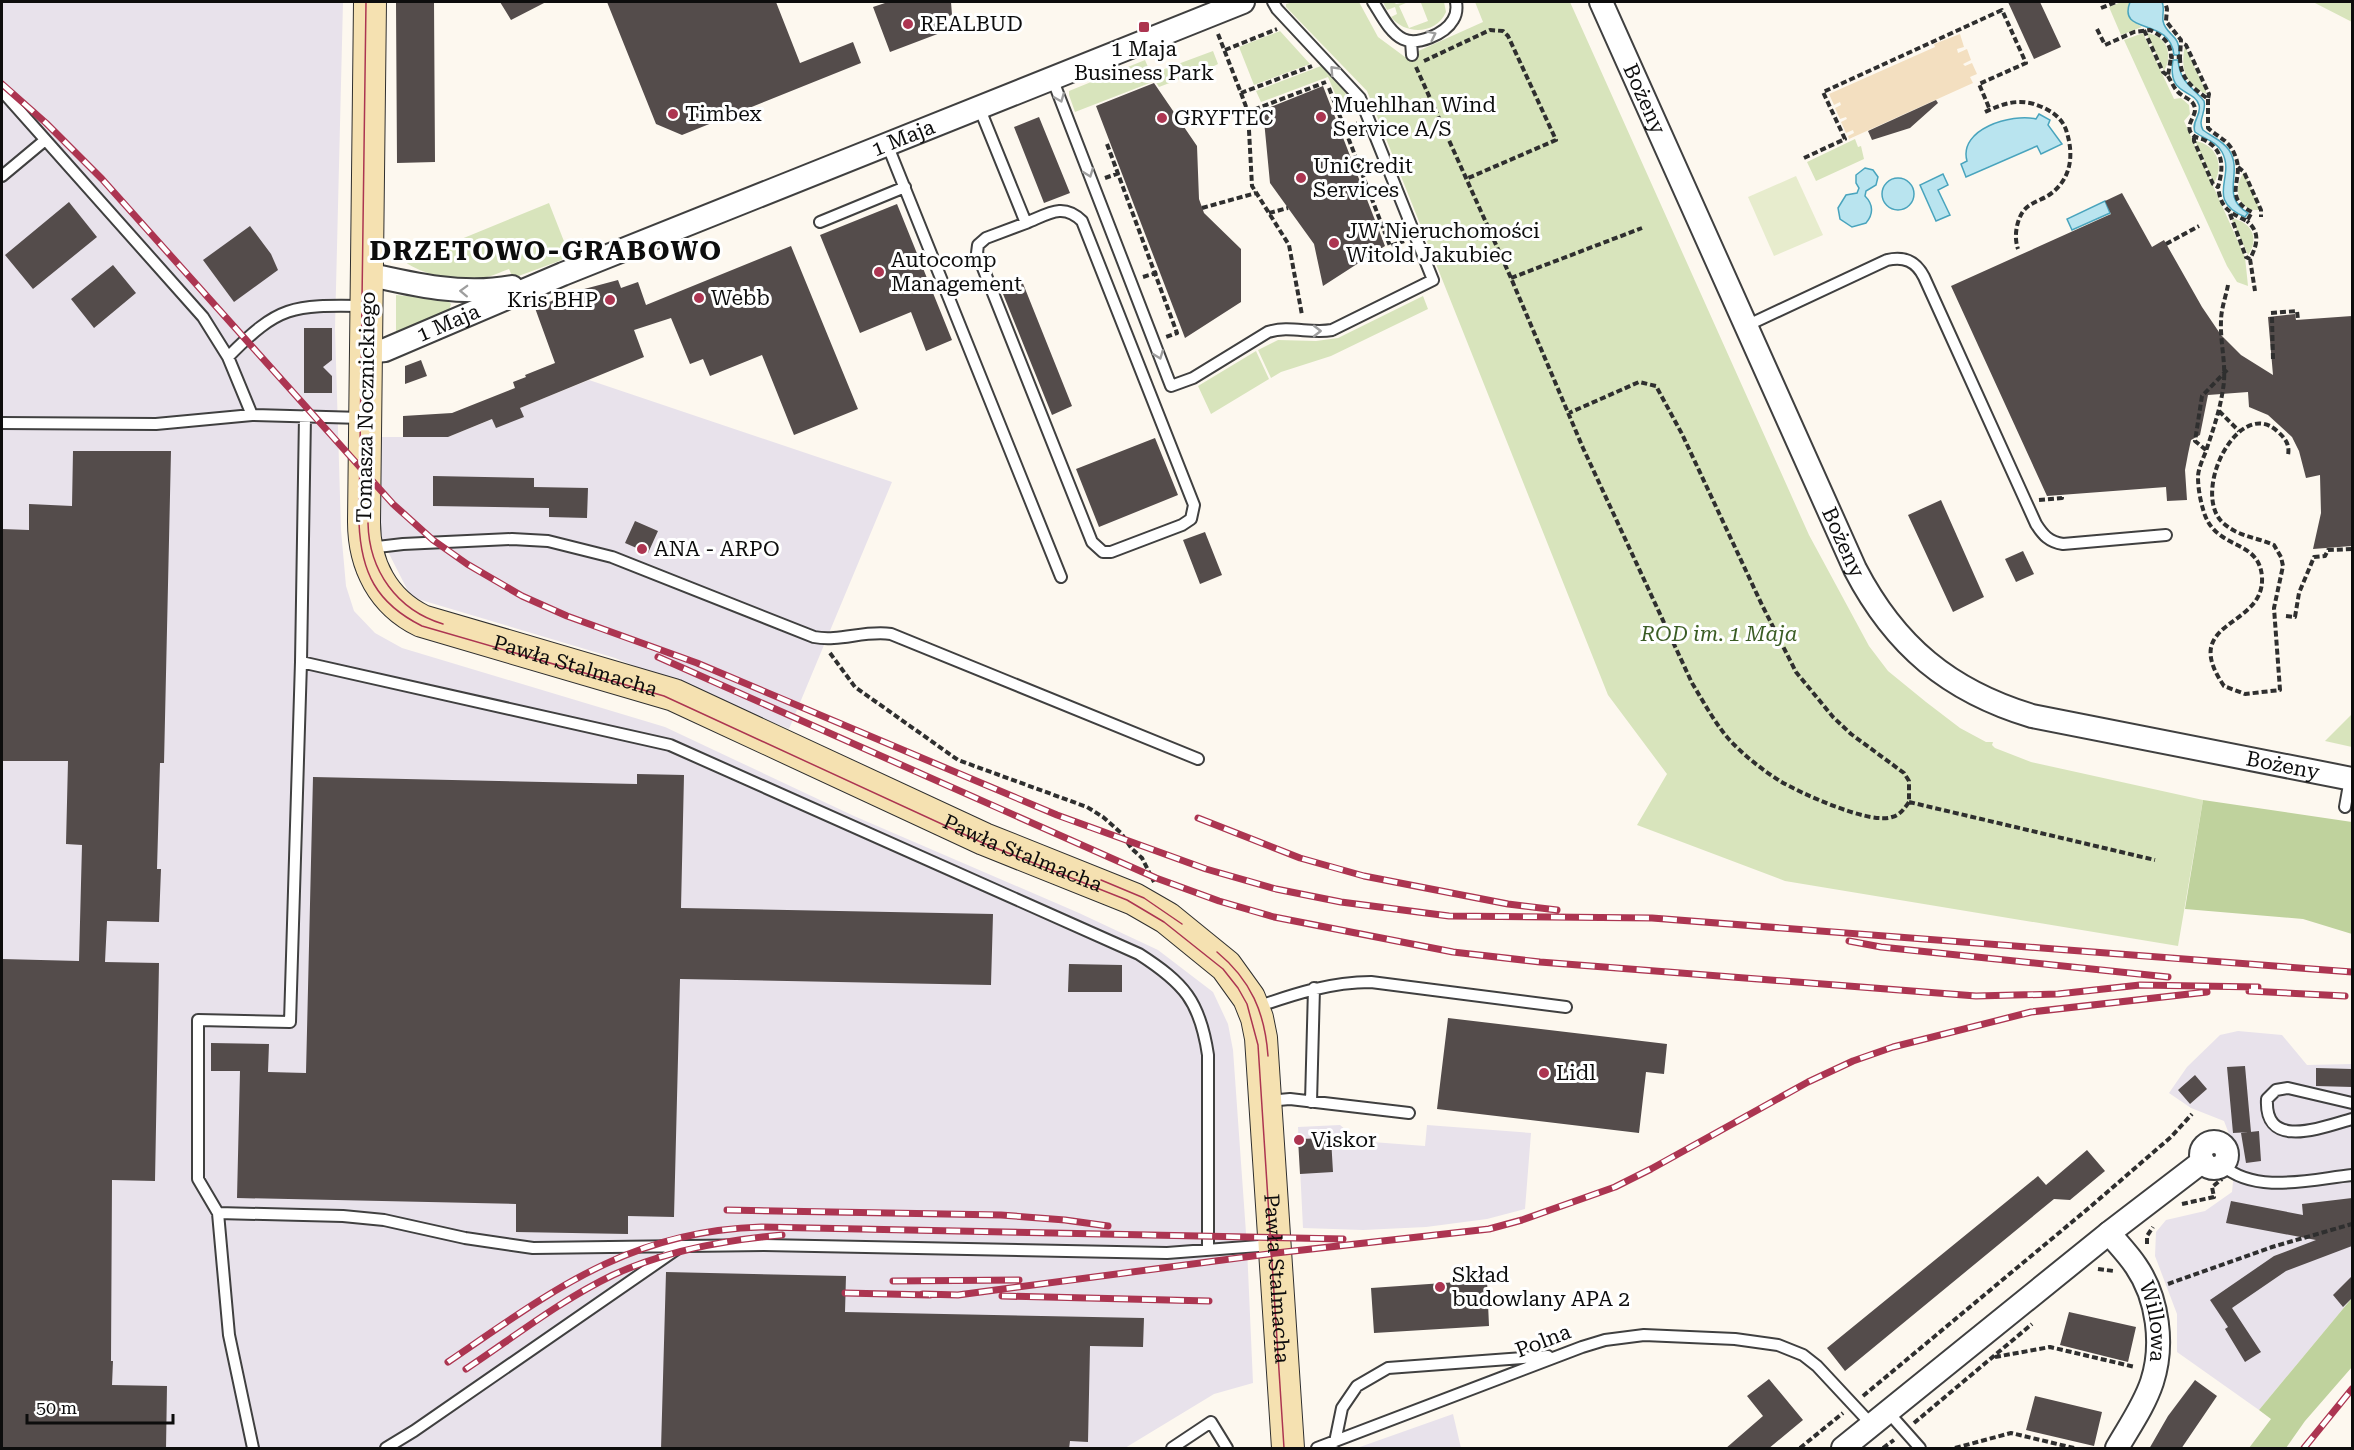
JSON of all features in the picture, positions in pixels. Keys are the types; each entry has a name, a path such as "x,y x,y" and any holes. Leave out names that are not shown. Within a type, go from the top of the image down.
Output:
{"street":[{"name":"Tomasza Nocznickiego","path":"367,555 364,529 370,2"},
{"name":"1 Maja","path":"366,352 390,348 563,274 1243,2"},
{"name":"Bożeny","path":"1601,2 1836,528 1869,595 1896,633 1931,666 1975,695 2001,707 2032,716 2351,779"},
{"name":"1 Maja","path":"367,274 468,291 512,287 563,274"},
{"name":"Pawła Stalmacha","path":"367,555 375,575 387,594 404,611 422,621 674,695 984,839 1134,899 1163,916 1217,957 1238,980 1253,1008 1262,1044 1288,1449"},
{"path":"1843,1449 2109,1233 2219,1166"},
{"name":"Willowa","path":"2109,1233 2143,1278 2153,1306 2158,1331 2158,1355 2152,1383 2117,1449"}],"lane":[{"path":"1052,78 1171,386 1193,378 1268,332 1277,329 1321,332 1332,330 1434,280 1360,98 1273,2"},
{"path":"1373,2 1392,31 1404,40 1411,41 1421,40 1448,27 1456,15 1456,2"},
{"path":"1411,41 1412,55"},
{"path":"2,92 203,317 228,357 252,416"},
{"path":"979,107 1026,223"},
{"path":"2,176 44,141"},
{"path":"887,144 1061,577"},
{"path":"820,222 904,187"},
{"path":"1058,210 1068,211 1082,221 1194,505 1191,519 1182,525 1110,552 1103,552 1092,542 977,253 978,245 986,238 1026,223 1058,210"},
{"path":"1746,326 1887,260 1896,258 1913,263 1924,277 2042,534 2052,542 2063,544 2166,535"},
{"path":"228,357 256,329 282,313 316,305 367,306"},
{"path":"2,423 156,424 252,416 365,417"},
{"path":"253,1449 229,1335 218,1213 198,1179 198,1020 290,1022 301,662 305,416"},
{"path":"367,555 403,544 462,540 548,541 612,556 814,637 830,640 875,631 891,634 1198,759"},
{"path":"301,662 670,745 1139,954 1158,966 1174,978 1188,994 1205,1033 1208,1055 1208,1250"},
{"path":"2345,807 2351,779"},
{"path":"1253,1008 1314,988 1353,982 1371,982 1566,1007"},
{"path":"1311,1102 1314,988"},
{"path":"2352,1103 2288,1088 2276,1090 2267,1099 2266,1110 2271,1122 2281,1130 2300,1131 2352,1119"},
{"path":"1266,1101 1290,1099 1409,1113"},
{"path":"2219,1166 2250,1180 2273,1182 2352,1174"},
{"path":"218,1213 343,1216 384,1220 465,1238 533,1248 776,1246 1167,1253 1276,1245"},
{"path":"386,1449 680,1246"},
{"name":"Polna","path":"1317,1449 1560,1354 1605,1340 1644,1335 1763,1341 1790,1350 1817,1366 1880,1418 1905,1431 1920,1449"},
{"path":"1335,1442 1342,1408 1357,1386 1388,1368 1560,1354"},
{"path":"1172,1449 1211,1422 1227,1449"}],"path":[{"path":"2101,8 2116,2"},
{"path":"2165,2 2166,21 2186,45 2209,94 2206,121 2208,128 2225,139 2232,148 2238,166 2235,192 2242,206 2252,212 2247,221"},
{"path":"1804,158 1845,139 1823,92 2002,10 2026,63 1978,84 1988,110 2021,101 2048,109 2066,128 2070,141 2071,161 2067,175 2049,195 2030,204 2023,213 2016,234 2018,249"},
{"path":"1216,27 1248,112 1252,186 1289,245 1304,330"},
{"path":"1224,50 1281,28"},
{"path":"2097,29 2105,45 2144,30 2150,30 2166,39 2171,48 2168,75"},
{"path":"1466,179 1556,140 1508,36 1496,30 1490,30 1415,65 1466,179 1511,278 1595,476 1692,682 1709,713 1727,738 1756,765 1782,782 1862,816 1891,818 1901,812 1909,802 1909,781 1904,773 1845,728 1796,672 1757,596 1682,434 1656,386 1638,382 1569,413"},
{"path":"2144,30 2163,72 2168,75 2178,92 2190,100 2194,106 2195,112 2190,124 2194,141 2218,187 2222,202 2229,213 2246,256 2250,259"},
{"path":"2182,43 2180,67 2186,80 2193,89 2208,99"},
{"path":"1241,93 1315,65 1308,57"},
{"path":"2171,57 2180,57"},
{"path":"1248,112 1327,81 1390,246 1416,236"},
{"path":"2194,136 2212,144 2220,157 2223,169 2218,187"},
{"path":"1107,144 1177,333 1154,341"},
{"path":"2238,166 2244,172 2262,210 2261,216"},
{"path":"1202,208 1256,193"},
{"path":"1269,213 1288,208"},
{"path":"2229,213 2247,221 2255,231 2256,248 2250,259 2255,291"},
{"path":"2166,244 2199,226"},
{"path":"1511,278 1642,228"},
{"path":"2228,285 2221,320 2225,364 2219,411 2198,475 2203,508 2213,531 2254,554 2259,562 2262,586 2247,612 2228,624 2214,638 2211,648 2212,661 2224,686 2245,694 2280,690 2274,608 2283,566 2281,557 2274,546 2238,534 2227,526 2215,511 2211,491 2220,458 2240,431 2248,425 2259,424 2273,428 2287,442 2288,455"},
{"path":"2273,360 2272,315 2297,311 2298,320"},
{"path":"2206,450 2195,441 2202,396 2229,368"},
{"path":"2219,411 2240,431"},
{"path":"2026,502 2062,498 2062,495"},
{"path":"2286,616 2295,617 2299,593 2314,557 2325,556 2328,550 2352,549"},
{"path":"814,637 828,651 855,687 958,760 1087,807 1103,818 1116,828 1131,849 1142,858 1154,881"},
{"path":"1909,802 2155,860"},
{"path":"1857,1401 2090,1207 2171,1137 2192,1113"},
{"path":"2214,1197 2212,1187 2219,1166"},
{"path":"2157,1288 2272,1247 2352,1224"},
{"path":"2097,1269 2121,1273"},
{"path":"1883,1449 2037,1321"},
{"path":"1994,1358 2050,1347 2141,1368"},
{"path":"1800,1449 1847,1409"},
{"path":"1955,1449 2011,1432 2074,1449"}],"shaded area":[{"path":"2,2 343,2 335,329 341,530 346,586 354,611 375,633 402,648 665,727 854,816 1079,913 1158,950 1213,992 1228,1024 1233,1050 1247,1247 1253,1383 1214,1394 1125,1448 2,1448"},
{"path":"589,380 892,482 789,729 615,658 411,597 378,532 375,437 448,437"},
{"path":"2238,1031 2282,1035 2307,1065 2352,1064 2352,1298 2259,1410 2177,1352 2177,1314 2155,1256 2156,1232 2166,1220 2205,1211 2232,1192 2236,1152 2224,1121 2191,1108 2169,1093 2187,1067 2220,1035"},
{"path":"1340,1125 1359,1141 1425,1146 1427,1125 1531,1133 1525,1209 1487,1219 1426,1227 1363,1230 1303,1228 1298,1127"},
{"path":"1453,1414 1461,1448 1357,1448"}],"green space":[{"name":"ROD im. 1 Maja","path":"1293,2 1359,2 1378,37 1405,57 1483,22 1475,2 1570,2 1809,535 1869,646 1888,671 1960,728 1986,742 1993,742 1992,745 1995,748 2031,762 2203,800 2178,946 1785,881 1637,825 1667,774 1608,695 1367,91 1286,7 1286,4"},
{"path":"1383,2 1396,4 1408,2 1399,6 1409,28 1428,21 1421,3 1444,2 1446,12 1435,25 1420,30 1412,29 1404,27 1397,23 1391,17 1397,14 1395,7 1387,10"},
{"path":"2121,2 2130,2 2128,10 2130,17 2142,27 2121,35 2109,7"},
{"path":"2313,2 2352,2 2352,22"},
{"path":"1280,31 1310,64 1254,85 1239,47"},
{"path":"2143,33 2174,99 2181,98 2189,105 2190,114 2184,121 2245,257 2248,286 2237,282 2227,266 2124,40"},
{"path":"2146,33 2159,37 2166,46 2168,58 2164,71"},
{"path":"2185,46 2207,94 2194,86 2186,75 2183,61"},
{"path":"1213,51 1218,64 1214,66 1159,87 1155,81 1075,112 1069,91 1145,60 1151,74"},
{"path":"1321,66 1352,99 1339,103 1328,77 1261,102 1256,91"},
{"path":"1855,139 1858,147 1861,146 1864,159 1816,181 1807,162"},
{"path":"2195,141 2208,146 2216,156 2219,169 2214,183"},
{"path":"2244,172 2260,210 2247,207 2239,198 2238,185"},
{"path":"1796,176 1823,235 1774,256 1748,197"},
{"path":"549,203 567,249 562,260 513,278 509,269 489,277 472,279 437,276 415,268 398,256 401,251 415,258"},
{"path":"2235,219 2246,225 2252,233 2253,244 2248,255 2232,220"},
{"path":"396,295 447,300 451,304 449,311 396,332"},
{"path":"1423,296 1428,309 1331,356 1281,372 1271,378 1258,350 1278,340 1316,341 1338,338"},
{"path":"1256,351 1269,379 1211,414 1198,386"},
{"path":"2352,714 2352,747 2325,741"},
{"path":"2203,800 2352,822 2352,934 2303,919 2185,909"},
{"path":"2352,1298 2352,1367 2305,1421 2286,1448 2249,1448 2271,1419 2259,1410"}],"sand":[{"path":"1960,34 1964,47 1957,49 1958,53 1967,49 1971,60 1963,64 1965,66 1972,63 1977,74 1970,77 1973,83 1849,139 1848,136 1854,133 1853,130 1846,133 1841,122 1847,119 1846,117 1840,119 1835,108 1841,105 1840,102 1834,105 1829,94"}],"water":[{"path":"2130,2 2162,2 2163,21 2178,43 2179,55 2174,55 2164,35 2131,19 2128,12"},
{"path":"2173,60 2178,60 2181,74 2187,84 2204,101 2201,123 2203,130 2229,150 2234,167 2233,192 2239,206 2248,213 2245,217 2226,203 2223,188 2226,171 2222,152 2213,143 2195,132 2194,125 2200,109 2199,105 2192,96 2177,86 2172,72"},
{"path":"2039,114 2050,120 2048,125 2062,144 2041,154 2037,146 1966,177 1961,164 1967,161 1966,150 1971,140 1979,132 2001,121 2036,119"},
{"path":"1865,168 1873,170 1878,177 1876,185 1866,191 1865,196 1870,202 1871,213 1866,223 1852,227 1840,219 1838,208 1846,195 1857,193 1859,188 1856,175"},
{"path":"1943,174 1948,185 1938,190 1950,215 1936,221 1920,185"},
{"path":"1898,178 1909,183 1914,194 1909,205 1898,210 1887,205 1882,194 1887,183"},
{"path":"2105,201 2110,213 2072,230 2067,219"}],"building":[{"path":"396,2 434,2 435,162 397,163"},
{"path":"500,2 546,2 511,20"},
{"path":"607,2 776,2 800,63 853,42 861,63 682,135 656,124"},
{"path":"888,2 951,2 952,15 943,18 948,30 890,52 873,7"},
{"path":"2008,2 2040,2 2061,47 2034,59"},
{"path":"1154,83 1197,146 1199,199 1204,213 1241,249 1241,302 1185,338 1096,106"},
{"path":"1323,86 1385,246 1323,286 1314,244 1270,183 1263,110"},
{"path":"1936,100 1938,103 1910,128 1872,140 1868,131"},
{"path":"1039,117 1070,193 1044,203 1014,127"},
{"path":"2122,193 2152,247 2164,240 2202,307 2221,335 2241,355 2273,375 2268,317 2295,314 2296,320 2352,316 2352,546 2313,549 2321,513 2320,475 2306,478 2299,451 2292,437 2268,415 2249,407 2248,392 2208,395 2200,435 2191,440 2188,454 2185,470 2187,500 2167,501 2166,487 2047,496 1951,286 2111,214 2105,201"},
{"path":"69,202 97,237 33,289 5,255"},
{"name":"Autocomp Management","path":"897,204 952,340 926,351 911,312 860,333 820,235"},
{"path":"250,226 271,254 278,270 234,302 203,260"},
{"path":"791,246 858,409 794,435 762,355 710,376 703,359 690,364 671,318 634,330 644,357 520,408 524,417 496,428 492,419 448,437 403,437 403,416 452,413 515,388 513,382 555,363 535,308 573,292 618,280 621,288 638,282 646,305"},
{"path":"113,265 136,293 94,328 71,299"},
{"path":"1022,281 1072,406 1052,415 1001,289"},
{"path":"304,328 332,328 332,360 323,367 332,376 332,393 304,393"},
{"path":"421,360 427,376 405,384 405,366"},
{"path":"1155,438 1178,495 1099,527 1076,469"},
{"path":"73,451 171,451 164,763 160,763 157,869 161,869 159,922 107,921 105,962 159,963 155,1181 112,1180 111,1361 113,1361 112,1385 167,1386 166,1449 2,1449 2,959 79,961 82,845 66,844 68,761 2,761 2,529 29,530 29,504 72,506"},
{"path":"433,476 534,478 534,487 588,488 587,518 549,517 549,508 433,506"},
{"path":"1941,500 1984,597 1953,612 1908,515"},
{"path":"635,521 658,531 648,553 625,543"},
{"path":"1205,532 1222,575 1200,584 1183,540"},
{"path":"2023,551 2034,574 2016,582 2005,559"},
{"path":"637,774 684,775 681,908 993,914 991,985 680,979 674,1217 628,1216 628,1234 516,1232 516,1204 237,1198 240,1071 211,1071 211,1043 269,1044 268,1072 306,1073 313,777 637,784"},
{"path":"1069,964 1122,965 1122,992 1068,992"},
{"name":"Lidl","path":"1448,1018 1667,1044 1664,1074 1646,1072 1639,1133 1437,1109"},
{"path":"2245,1066 2251,1132 2233,1133 2227,1067"},
{"path":"2316,1068 2352,1069 2352,1087 2316,1086"},
{"path":"2195,1075 2207,1089 2190,1104 2178,1090"},
{"path":"2259,1131 2261,1161 2246,1163 2241,1133"},
{"path":"1331,1138 1333,1172 1300,1174 1298,1139"},
{"path":"2087,1150 2105,1171 2070,1200 2054,1199 1845,1371 1827,1348 2038,1176 2046,1185"},
{"path":"2352,1198 2352,1246 2286,1271 2232,1308 2261,1352 2245,1362 2225,1329 2228,1327 2210,1300 2274,1256 2316,1240 2226,1223 2231,1201 2303,1215 2302,1204"},
{"path":"666,1272 846,1276 845,1312 1144,1318 1143,1347 1090,1346 1088,1442 1070,1441 1069,1449 661,1449"},
{"path":"2352,1276 2352,1298 2343,1307 2333,1295"},
{"path":"1487,1280 1489,1326 1374,1333 1371,1288"},
{"path":"2069,1312 2136,1327 2128,1362 2060,1345"},
{"path":"1769,1379 1803,1420 1768,1449 1725,1449 1763,1416 1747,1396"},
{"path":"2195,1380 2217,1396 2181,1449 2149,1449 2168,1416"},
{"path":"2035,1396 2102,1412 2094,1446 2026,1430"}],"tram line":[{"path":"366,2 359,523 363,557 374,584 393,607 422,626 664,696 983,843 1127,900 1164,922 1223,969 1247,1004 1258,1045 1284,1448"},
{"path":"368,523 374,557 389,586 399,599 412,609 443,624"},
{"path":"1101,880 1144,898 1182,924"},
{"path":"1217,952 1239,974 1254,998 1264,1026 1268,1056"}],"railway":[{"path":"2,84 46,123 102,179 393,504 433,540 467,564 522,596 567,616 697,663 1057,815 1206,869 1276,889 1341,902 1449,916 1652,918 2352,972"},
{"path":"658,657 1156,878 1219,901 1274,917 1453,952 1540,962 1976,996 2058,994 2140,985 2258,987"},
{"path":"1198,818 1300,858 1364,876 1508,904 1557,910"},
{"path":"1849,941 1881,947 2168,977"},
{"path":"2249,991 2345,996"},
{"path":"923,1294 958,1295 1276,1253 1489,1229 1522,1220 1615,1187 1808,1082 1853,1061 1893,1047 2031,1012 2207,992"},
{"path":"727,1210 1001,1215 1108,1226"},
{"path":"448,1362 558,1289 594,1269 631,1253 671,1240 714,1231 761,1227 1343,1239"},
{"path":"466,1369 538,1319 613,1275 653,1259 695,1248 782,1235"},
{"path":"893,1281 1019,1280"},
{"path":"845,1293 930,1295"},
{"path":"1002,1296 1209,1301"},
{"path":"2304,1448 2352,1389"}],"place":[{"name":"REALBUD","path":"908,24"},
{"name":"1 Maja Business Park","path":"1144,27"},
{"name":"Timbex","path":"673,114"},
{"name":"Muehlhan Wind Service A/S","path":"1321,117"},
{"name":"GRYFTEC","path":"1162,118"},
{"name":"UniCredit Services","path":"1301,178"},
{"name":"JW Nieruchomości Witold Jakubiec","path":"1334,243"},
{"name":"Autocomp Management","path":"879,272"},
{"name":"Webb","path":"699,298"},
{"name":"Kris BHP","path":"610,300"},
{"name":"ANA - ARPO","path":"642,549"},
{"name":"Lidl","path":"1544,1073"},
{"name":"Viskor","path":"1299,1140"},
{"name":"Skład budowlany APA 2","path":"1440,1287"}],"district":[{"name":"DRZETOWO-GRABOWO","path":"546,251"}]}
